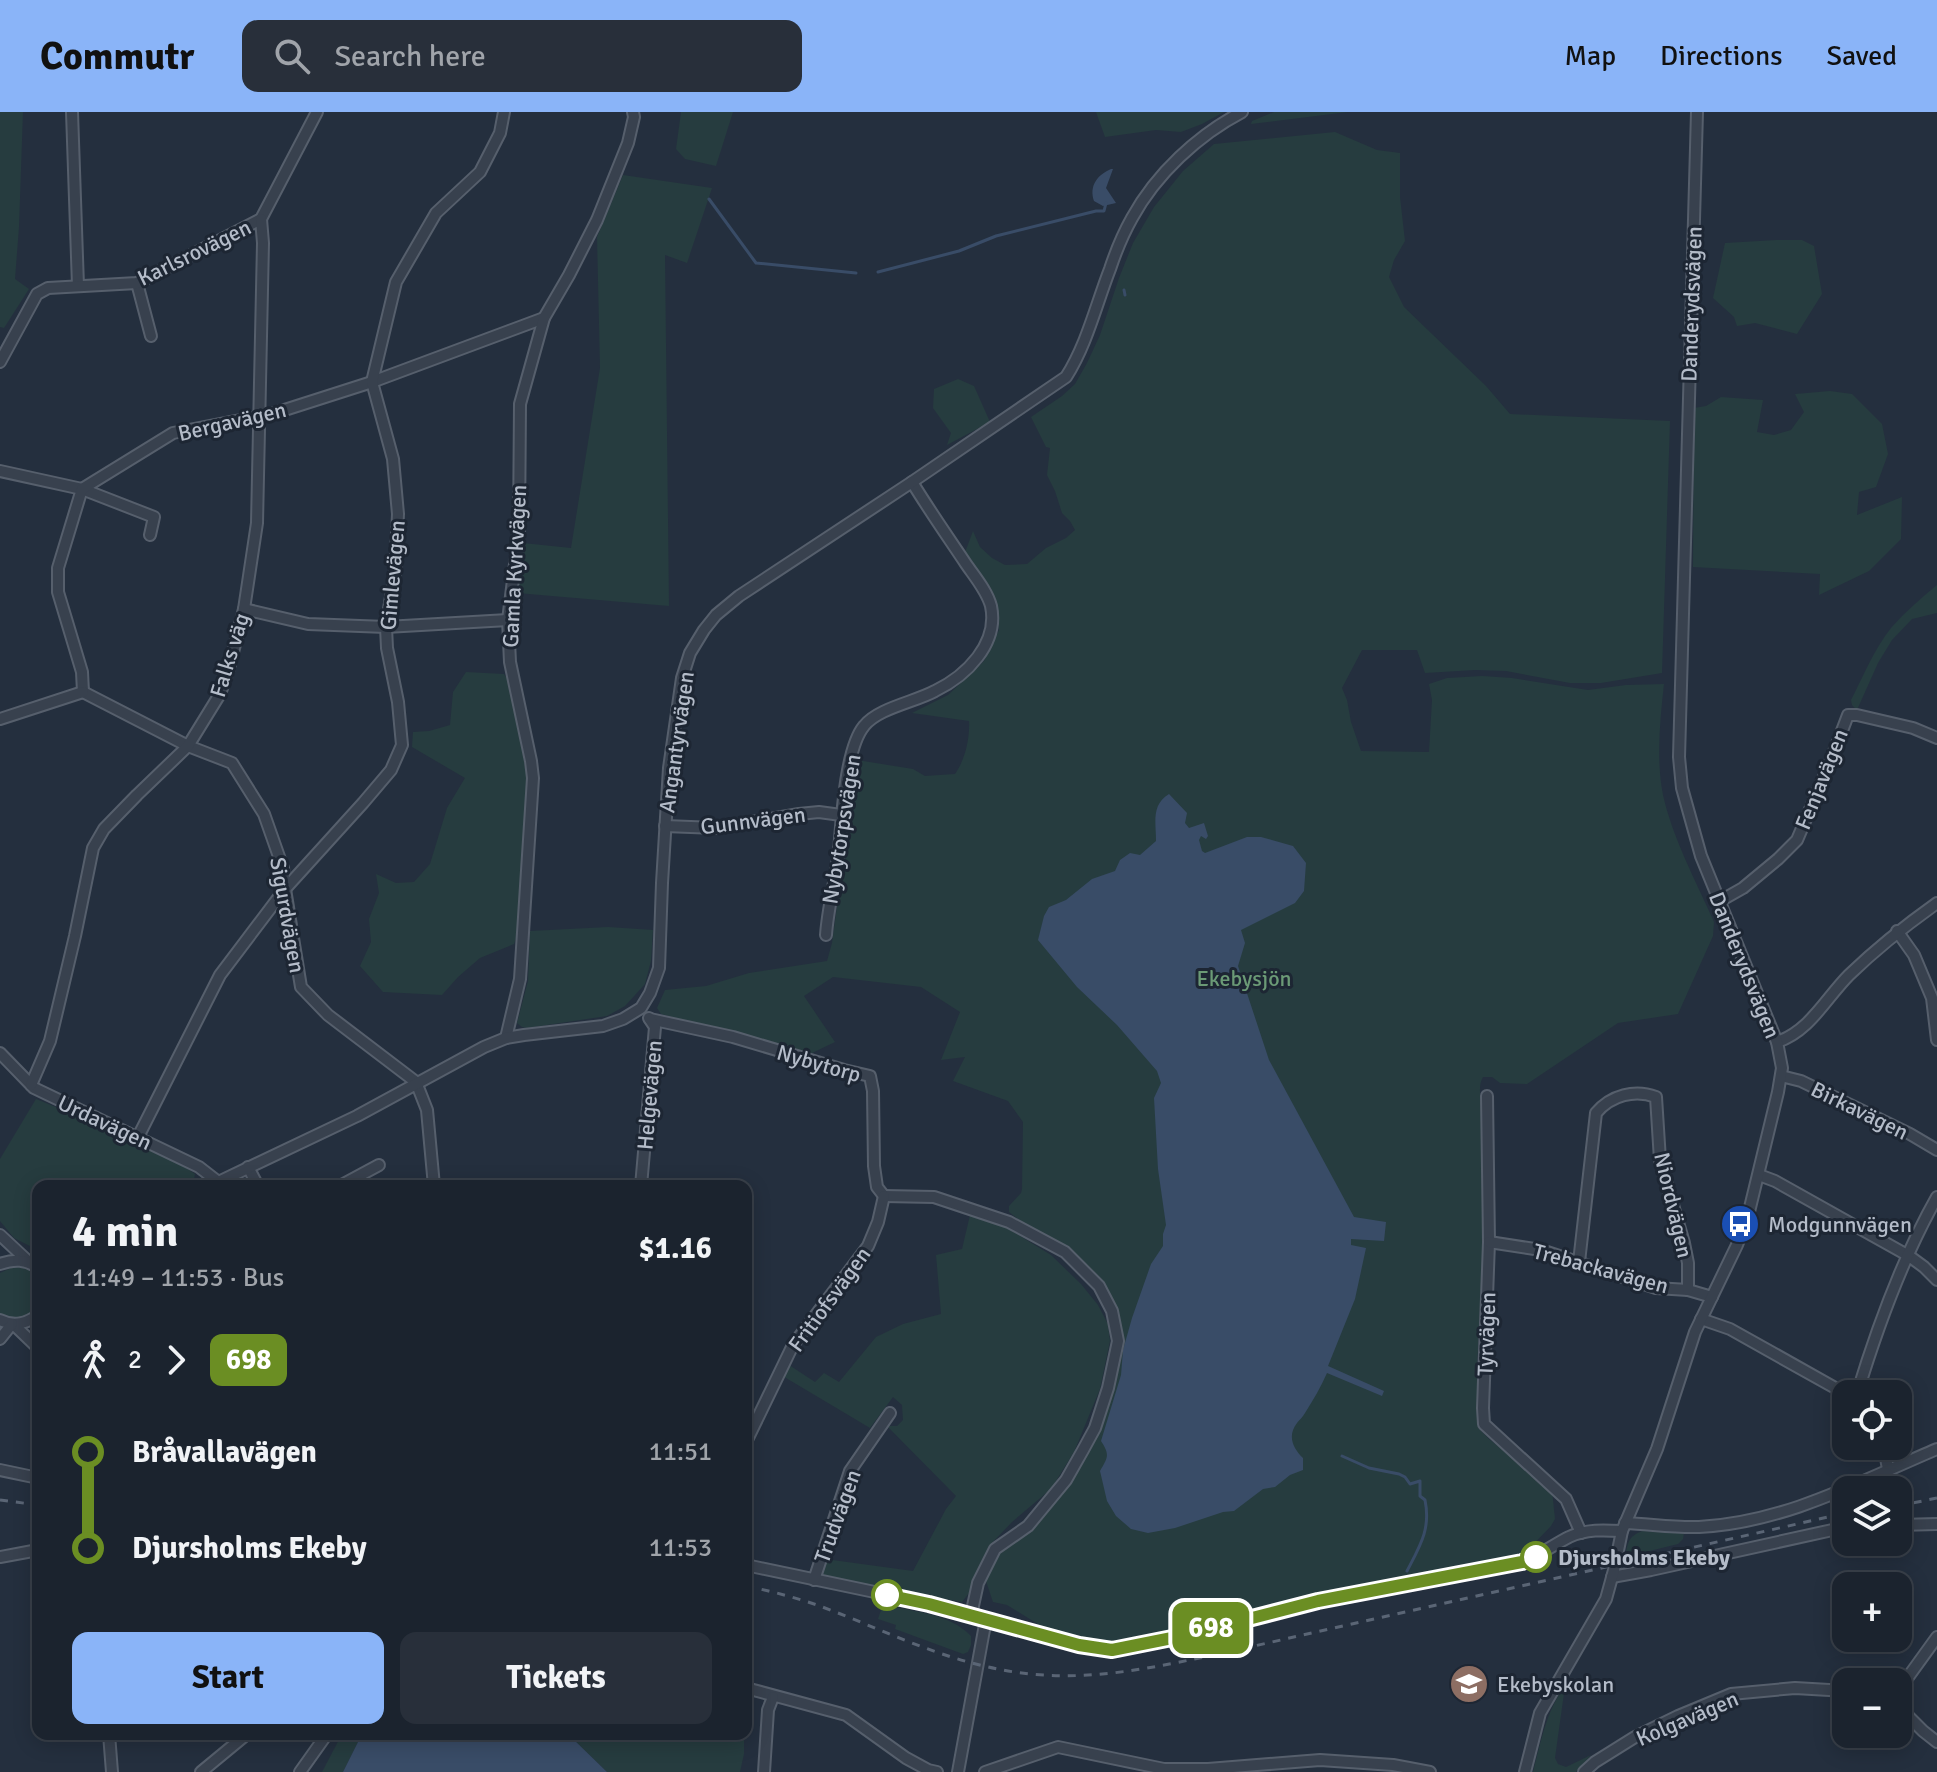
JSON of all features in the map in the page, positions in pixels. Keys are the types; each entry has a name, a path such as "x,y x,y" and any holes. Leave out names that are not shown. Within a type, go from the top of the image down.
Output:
{"street":[{"path":"72,112 78,286"},
{"name":"Karlsrovägen","path":"0,362 37,294 48,288 137,283 261,219 317,112"},
{"name":"Gimlevägen","path":"138,1137 220,975 285,889 391,770 402,745 386,627 395,573 398,514 393,459 372,382 396,282 436,213 480,172 500,133 504,112"},
{"name":"Gamla Kyrkvägen","path":"506,1038 520,979 533,778 510,662 508,620 519,532 520,404 544,318 597,220 628,143 633,112"},
{"name":"Angantyrvägen","path":"641,1008 659,968 669,768 682,678 690,653 704,630 739,596 1066,377 1089,329 1132,217 1173,163 1242,112"},
{"name":"Danderydsvägen","path":"1525,1772 1540,1713 1606,1599 1624,1527 1657,1449 1687,1354 1747,1220 1782,1068 1777,1042 1701,856 1682,788 1679,757 1697,112"},
{"name":"Falks väg","path":"31,1085 50,1041 93,848 104,829 188,746 220,694 244,609 257,523 261,219"},
{"path":"137,283 151,336"},
{"name":"Bergavägen","path":"82,489 173,433 260,417 372,382 544,318"},
{"path":"0,471 82,489 154,517 150,535"},
{"name":"Nybytorpsvägen","path":"826,935 841,815 853,750 862,727 882,713 950,684 977,657 993,626 991,604 981,585 912,482"},
{"path":"0,719 83,692 82,672 58,592 58,572 82,489"},
{"path":"244,609 308,624 386,627 508,620"},
{"name":"Sigurdvägen","path":"83,692 188,746 232,763 264,814 283,868 301,987 328,1015 416,1082"},
{"name":"Fenjavägen","path":"1720,901 1743,888 1797,840 1848,715 1913,728 1937,738"},
{"name":"Gunnvägen","path":"665,826 716,828 799,814 819,812 841,815"},
{"path":"1777,1042 1796,1034 1848,976 1897,931 1937,903"},
{"path":"1897,931 1914,955 1932,998 1937,1040"},
{"path":"221,1180 357,1116 484,1047 506,1038 603,1026 641,1008"},
{"name":"Helgevägen","path":"641,1008 655,1027 642,1180"},
{"name":"Nybytorp","path":"650,1019 733,1037 870,1076 874,1166 877,1187 884,1196"},
{"name":"Urdavägen","path":"0,1053 31,1085 199,1167 210,1180"},
{"name":"Birkavägen","path":"1781,1076 1801,1081 1937,1150"},
{"path":"416,1082 427,1110 433,1180"},
{"name":"Niordvägen","path":"1579,1262 1596,1113 1618,1097 1644,1092 1656,1097 1660,1160 1684,1243 1688,1290"},
{"name":"Tyrvägen","path":"1487,1096 1489,1242 1484,1424 1566,1499 1581,1533"},
{"path":"351,1180 379,1165"},
{"path":"248,1167 255,1180"},
{"path":"1759,1175 1909,1256 1937,1280"},
{"path":"884,1196 934,1197 1009,1222 1065,1252 1099,1286 1112,1311 1118,1341 1095,1428 1066,1480 1028,1526 995,1549 978,1583 971,1615"},
{"name":"Fritiofsvägen","path":"752,1430 793,1345 868,1246 884,1196"},
{"path":"1862,1380 1891,1296 1924,1219 1937,1197"},
{"path":"0,1235 32,1264"},
{"name":"Trebackavägen","path":"1489,1242 1541,1250 1656,1288 1688,1290 1712,1297"},
{"path":"0,1264 21,1261 32,1265"},
{"path":"1701,1319 1730,1329 1832,1386"},
{"path":"0,1320 13,1324 32,1320"},
{"path":"0,1339 13,1324"},
{"path":"13,1324 32,1342"},
{"name":"Trudvägen","path":"814,1580 850,1471 890,1413"},
{"path":"752,1566 908,1599 1079,1645 1112,1650 1318,1601 1522,1562 1581,1533 1624,1527 1699,1527 1759,1518 1835,1493 1937,1449"},
{"path":"1886,1460 1888,1469"},
{"path":"0,1470 32,1477"},
{"path":"1912,1525 1937,1524"},
{"path":"1612,1577 1832,1530"},
{"path":"0,1557 32,1551"},
{"path":"958,1772 986,1619"},
{"path":"1912,1672 1937,1637"},
{"name":"Kolgavägen","path":"1584,1772 1635,1737 1731,1694 1795,1688 1832,1690"},
{"path":"752,1690 846,1715 906,1758 937,1772"},
{"path":"764,1772 768,1710 773,1697"},
{"path":"1912,1720 1937,1742"},
{"path":"109,1740 112,1772"},
{"path":"201,1772 240,1740"},
{"path":"300,1772 323,1740"},
{"path":"985,1772 1058,1747 1165,1771 1320,1760 1393,1765 1430,1772"}],"green space":[{"path":"0,112 23,112 15,279 29,289 4,328 0,327"},
{"path":"681,112 733,112 716,166 685,159 676,149"},
{"path":"1096,112 1224,112 1181,132 1156,130 1105,137"},
{"path":"1274,112 1348,112 1251,124"},
{"name":"Ekebysjön","path":"1335,132 1377,150 1400,153 1400,197 1405,241 1389,277 1404,307 1486,386 1510,414 1670,421 1662,673 1601,683 1570,683 1506,671 1425,673 1417,650 1362,650 1342,688 1361,751 1429,752 1432,700 1429,684 1447,678 1512,678 1588,690 1664,684 1659,754 1663,795 1679,844 1714,922 1713,936 1678,1014 1618,1023 1527,1084 1500,1083 1492,1077 1483,1077 1481,1082 1480,1094 1487,1125 1477,1422 1489,1439 1552,1490 1555,1519 1551,1526 1522,1556 1475,1562 1112,1644 1061,1636 1042,1629 1007,1605 993,1602 985,1578 997,1555 1039,1516 1103,1412 1116,1327 1099,1291 1060,1251 1009,1212 1009,1206 1022,1189 1023,1122 1008,1101 953,1081 965,1057 941,1060 960,1012 921,987 833,977 804,996 835,1042 810,1054 661,1014 657,1008 665,990 706,986 749,973 827,961 857,760 913,769 925,776 955,774 964,756 969,721 912,713 948,695 984,661 999,630 995,604 964,555 973,531 980,547 1005,565 1027,564 1075,530 1062,513 1047,475 1050,448 1046,447 1031,417 1075,384 1100,335 1133,243 1154,207 1183,171 1214,144"},
{"path":"623,175 712,188 687,263 665,255 669,606 517,593 523,543 571,548 600,368 597,237"},
{"path":"1802,240 1814,246 1822,294 1797,334 1755,323 1737,326 1734,317 1713,298 1725,243"},
{"path":"958,379 974,386 990,422 947,445 951,433 933,408 934,389"},
{"path":"1830,391 1852,394 1882,424 1888,454 1876,487 1859,492 1857,515 1902,497 1901,539 1869,571 1819,595 1820,574 1693,567 1694,408 1706,406 1721,397 1763,400 1757,432 1774,435 1791,430 1804,412 1795,394"},
{"path":"1937,585 1937,613 1912,619 1892,640 1857,710 1851,700 1879,645 1902,616"},
{"path":"466,672 504,674 508,680 528,778 519,931 514,944 480,958 442,995 383,992 360,966 371,942 369,919 379,893 376,874 396,883 414,882 430,864 447,808 465,778 412,747 413,732 450,725 453,692"},
{"path":"608,927 653,930 651,961 645,984 625,1006 607,1016 527,1028 517,1023 528,981 530,931"},
{"path":"36,1099 118,1132 158,1151 195,1174 194,1180 32,1180 32,1247 14,1238 0,1221 0,1159"},
{"path":"970,1215 994,1220 1051,1255 1081,1284 1108,1324 1110,1341 1100,1389 1074,1452 1051,1489 989,1546 962,1602 820,1578 825,1559 913,1571 956,1496 887,1426 897,1426 903,1420 902,1405 893,1397 870,1428 781,1375 786,1363 815,1382 824,1373 839,1382 876,1337 903,1324 941,1314 936,1255 962,1249"},
{"path":"13,1267 32,1272 30,1316 10,1319 0,1315 0,1273"},
{"path":"1642,1531 1684,1533 1678,1544 1625,1557 1631,1538"},
{"path":"882,1607 933,1615 953,1623 971,1636 968,1652 963,1654 895,1629 896,1625 878,1619"},
{"path":"1565,1686 1555,1758 1558,1764 1566,1767 1591,1755 1576,1772 1533,1772 1549,1716"},
{"path":"339,1740 359,1740 343,1772 322,1772"},
{"path":"574,1740 744,1740 740,1772 607,1772"}],"water":[{"path":"1111,169 1106,188 1116,203 1103,206 1094,201 1093,186 1102,174"},
{"name":"Ekebysjön","path":"1169,794 1187,813 1185,823 1189,828 1204,823 1208,836 1206,839 1201,836 1199,840 1205,853 1247,837 1261,837 1293,846 1306,863 1304,891 1295,903 1241,930 1245,943 1238,966 1269,1060 1354,1217 1386,1222 1384,1241 1351,1239 1351,1245 1366,1248 1355,1299 1328,1366 1384,1391 1382,1396 1327,1373 1292,1433 1294,1446 1303,1458 1303,1470 1290,1475 1275,1487 1263,1489 1234,1511 1148,1533 1131,1529 1116,1516 1107,1501 1100,1471 1107,1456 1101,1441 1121,1375 1123,1350 1151,1264 1163,1246 1166,1225 1158,1169 1154,1098 1161,1083 1157,1071 1117,1025 1077,987 1038,940 1049,907 1066,900 1092,879 1115,871 1120,860 1130,853 1140,855 1156,841 1157,809"},
{"path":"359,1740 574,1740 607,1772 343,1772"}],"waterway":[{"path":"709,199 756,263 856,273"},
{"path":"878,272 959,251 996,236 1104,211 1106,203"},
{"path":"1124,290 1125,295"},
{"path":"1342,1456 1369,1468 1399,1474 1410,1484 1420,1481 1420,1496 1425,1500 1427,1520 1420,1545 1407,1571"}],"railway":[{"path":"1912,1503 1937,1498"},
{"path":"0,1500 32,1504"},
{"path":"752,1587 817,1605 913,1644 972,1663 1035,1674 1093,1675 1214,1655 1832,1516"}],"bus line":[{"name":"698","path":"887,1595 1079,1645 1112,1650 1182,1636 1318,1601 1536,1557"}],"place":[{"name":"Modgunnvägen","path":"1740,1224"},
{"name":"Djursholms Ekeby","path":"1536,1557"},
{"name":"Ekebyskolan","path":"1469,1684"}]}
